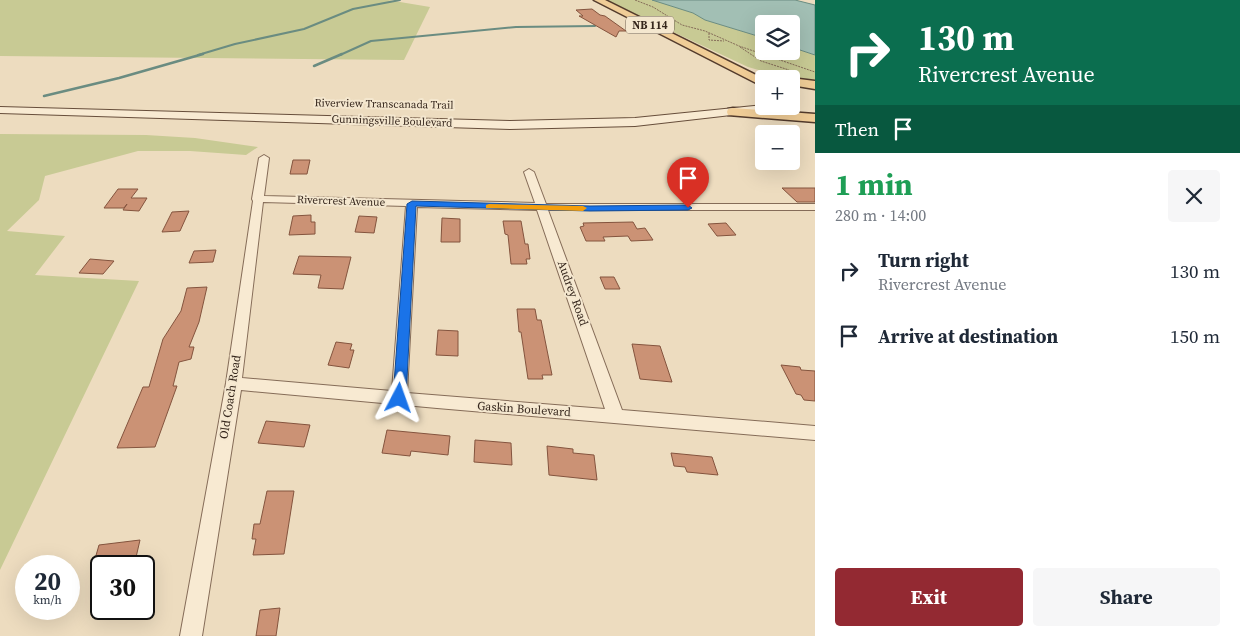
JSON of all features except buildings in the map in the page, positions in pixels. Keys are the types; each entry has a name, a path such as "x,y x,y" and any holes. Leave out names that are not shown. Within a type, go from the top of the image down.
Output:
{"main road":[{"name":"NB 114","path":"598,0 708,54 742,73 755,75"},
{"path":"708,54 755,72"},
{"path":"733,112 762,102 758,87 742,73"},
{"path":"800,79 815,86"},
{"path":"800,106 815,112"},
{"name":"Gunningsville Boulevard","path":"0,110 510,125 635,122 755,109"},
{"path":"733,112 815,118"}],"street":[{"name":"Old Coach Road","path":"191,636 234,383 257,199 264,158"},
{"name":"Audrey Road","path":"529,172 616,416"},
{"name":"Rivercrest Avenue","path":"257,199 542,207 815,207"},
{"path":"399,398 412,204"},
{"name":"Gaskin Boulevard","path":"234,383 815,433"}],"path":[{"path":"635,0 653,7 682,25 815,72"},
{"path":"709,33 709,40 728,41"},
{"path":"739,46 761,61 780,70"},
{"path":"802,71 815,72"}],"green space":[{"path":"0,0 388,0 430,7 404,60 0,56"},
{"path":"605,0 652,0 693,13 705,20 755,35 755,60 800,60 800,50 815,55 815,84 800,81 800,70 759,70 748,67"},
{"path":"0,134 146,135 195,138 258,147 246,155 190,151 138,151 45,176 39,200 7,231 65,236 35,275 139,281 0,570"}],"shaded area":[{"path":"652,0 795,0 815,5 815,55 800,50 800,15 755,15 755,35 705,20 693,13"}],"waterway":[{"path":"198,55 235,44 304,29 353,9 400,0"},
{"path":"340,55 371,41 516,27 595,26"},
{"path":"44,96 119,78 203,54"},
{"path":"314,66 342,54"}],"slow traffic":[{"path":"489,206 583,208"}],"route":[{"path":"399,398 412,204 688,208"}]}
